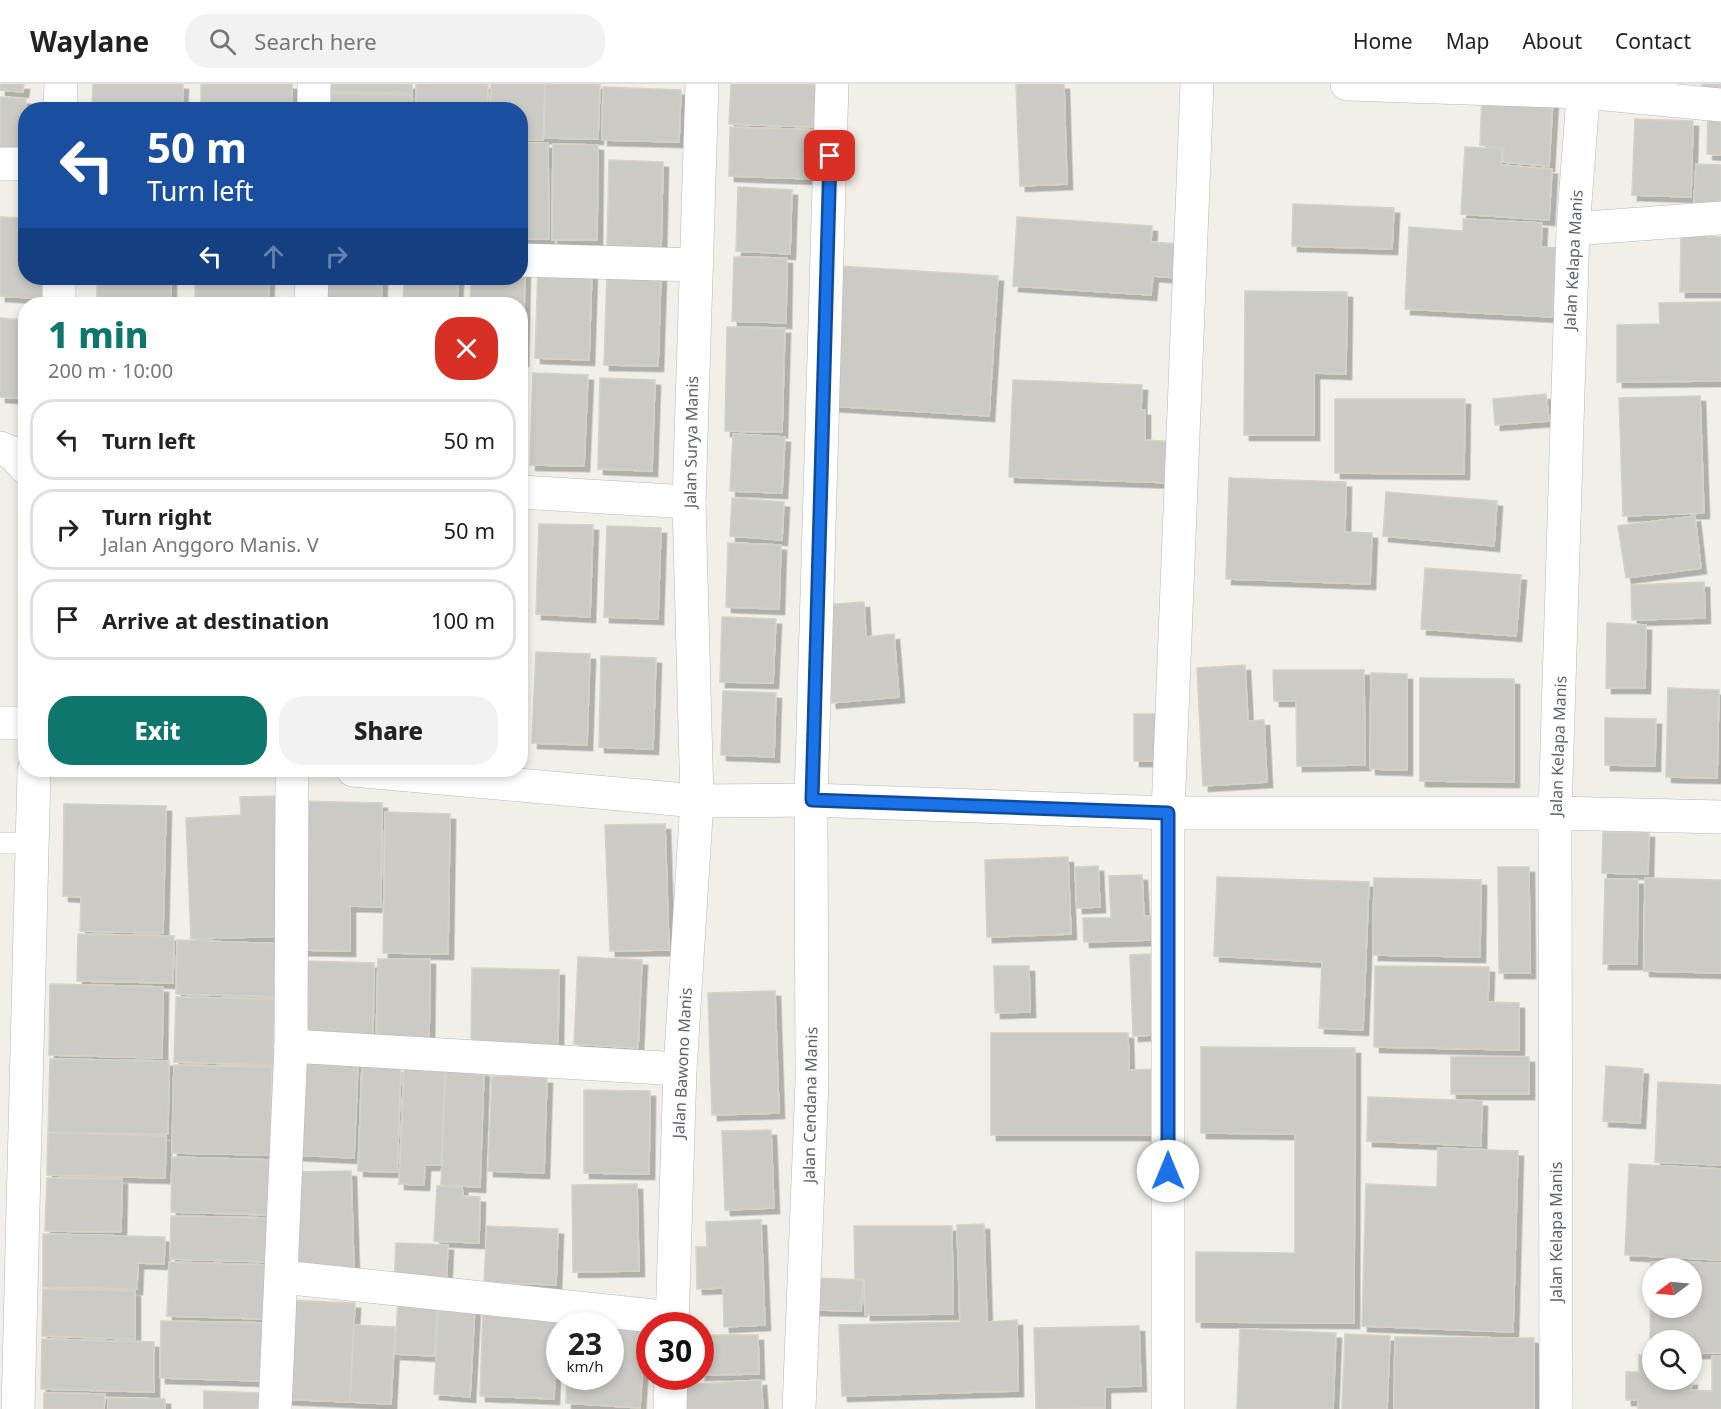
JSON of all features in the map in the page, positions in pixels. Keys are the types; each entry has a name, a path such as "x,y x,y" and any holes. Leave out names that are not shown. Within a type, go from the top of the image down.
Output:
{"street":[{"path":"60,102 61,84"},
{"path":"314,84 314,102"},
{"name":"Jalan Surya Manis","path":"697,801 689,502 702,84"},
{"name":"Jalan Cendana Manis","path":"798,1409 812,1081 812,800 832,84"},
{"path":"1168,1409 1168,813 1197,84"},
{"path":"1347,84 1584,88 1721,105"},
{"name":"Jalan Kelapa Manis","path":"1556,1409 1556,813 1573,229 1584,88"},
{"path":"0,164 18,164"},
{"path":"1573,229 1721,218"},
{"path":"528,260 696,265"},
{"path":"528,492 689,502"},
{"path":"0,723 18,723"},
{"path":"18,1409 12,1114 16,843 32,777"},
{"path":"275,1409 291,1046 292,777"},
{"path":"431,777 697,801 812,800 1168,813 1556,813 1721,817"},
{"name":"Jalan Bawono Manis","path":"672,1312 680,1069 697,801"},
{"path":"291,1046 680,1069"},
{"path":"282,1277 636,1318"},
{"path":"670,1409 671,1390"}],"building":[{"path":"0,84 24,84 23,92 0,90"},
{"path":"93,84 183,84 182,102 92,102"},
{"path":"201,84 292,84 292,102 201,102"},
{"path":"325,84 412,84 412,93 325,91"},
{"path":"416,84 488,84 487,102 416,102"},
{"path":"491,84 545,84 543,140 528,140 528,102 490,102"},
{"path":"545,84 600,84 598,139 544,138"},
{"path":"731,84 817,84 816,127 729,124"},
{"path":"1016,84 1064,84 1067,184 1020,186"},
{"path":"1702,84 1721,84 1721,88 1701,87"},
{"path":"603,87 681,90 679,142 602,140"},
{"path":"326,93 412,95 412,102 326,102"},
{"path":"1482,95 1553,99 1549,166 1503,162 1504,147 1480,145"},
{"path":"0,97 26,99 26,102 18,102 18,151 0,149"},
{"path":"1708,115 1721,116 1721,155 1707,154"},
{"path":"1635,119 1693,121 1691,197 1632,195"},
{"path":"730,127 817,130 815,179 729,176"},
{"path":"528,143 548,143 549,239 528,239"},
{"path":"553,144 598,145 597,240 552,240"},
{"path":"1465,147 1502,149 1501,165 1552,169 1549,220 1461,214"},
{"path":"609,160 663,162 661,253 607,251"},
{"path":"1696,164 1721,165 1721,204 1694,203"},
{"path":"738,187 792,190 790,254 736,251"},
{"path":"1293,204 1394,208 1392,249 1292,246"},
{"path":"0,217 18,218 18,285 47,285 46,297 0,296"},
{"path":"1017,217 1152,226 1151,242 1177,244 1175,278 1153,276 1151,295 1013,286"},
{"path":"1463,219 1542,223 1541,247 1556,248 1552,317 1405,309 1409,227 1463,231"},
{"path":"1681,236 1721,237 1721,292 1680,292"},
{"path":"734,257 787,258 786,323 732,321"},
{"path":"838,266 998,276 989,416 830,406"},
{"path":"538,267 592,269 589,360 535,358"},
{"path":"607,273 661,275 658,366 604,365"},
{"path":"97,285 171,285 171,297 97,297"},
{"path":"195,285 269,285 268,297 195,297"},
{"path":"327,285 382,285 381,297 326,297"},
{"path":"404,285 458,285 457,297 403,297"},
{"path":"471,285 525,285 524,297 470,297"},
{"path":"1245,291 1347,292 1346,374 1314,373 1314,435 1244,435"},
{"path":"1721,302 1721,381 1617,382 1617,325 1660,324 1659,303"},
{"path":"0,318 18,319 18,398 0,397"},
{"path":"727,327 785,328 782,432 725,431"},
{"path":"533,373 588,375 584,466 530,465"},
{"path":"600,378 655,380 652,471 598,469"},
{"path":"1013,380 1142,385 1141,410 1145,410 1145,440 1175,442 1173,483 1009,477"},
{"path":"1546,394 1549,421 1495,425 1493,399"},
{"path":"1700,396 1704,513 1623,516 1619,398"},
{"path":"1335,399 1465,399 1464,474 1335,473"},
{"path":"733,434 785,437 782,493 730,491"},
{"path":"1229,478 1346,482 1345,532 1372,533 1370,584 1226,579"},
{"path":"1386,492 1497,501 1494,546 1383,536"},
{"path":"732,498 784,502 782,540 730,536"},
{"path":"1695,516 1701,568 1626,578 1618,526"},
{"path":"539,524 593,525 590,617 536,614"},
{"path":"607,526 661,528 658,619 604,617"},
{"path":"728,543 781,545 779,609 726,607"},
{"path":"1425,568 1521,575 1516,636 1421,629"},
{"path":"1704,582 1705,618 1632,620 1631,585"},
{"path":"864,602 866,637 894,634 899,697 831,703 823,605"},
{"path":"722,617 776,619 773,683 720,682"},
{"path":"1607,623 1646,625 1645,688 1606,688"},
{"path":"536,652 590,654 587,745 532,743"},
{"path":"601,656 656,658 653,749 599,747"},
{"path":"1245,665 1248,721 1264,720 1267,782 1203,786 1197,668"},
{"path":"1273,670 1364,670 1365,765 1297,766 1296,701 1274,701"},
{"path":"1371,673 1407,674 1407,770 1370,769"},
{"path":"1420,678 1514,679 1514,782 1420,781"},
{"path":"1668,688 1719,690 1717,778 1666,777"},
{"path":"723,691 776,693 774,757 721,755"},
{"path":"1134,714 1164,714 1165,761 1134,761"},
{"path":"1605,718 1656,719 1655,766 1605,765"},
{"path":"279,796 284,936 191,939 186,818 241,815 240,797"},
{"path":"298,801 382,803 381,907 350,906 350,951 296,950"},
{"path":"64,804 166,806 163,933 80,931 81,897 63,896"},
{"path":"385,812 450,814 448,954 383,953"},
{"path":"665,824 669,950 610,951 605,825"},
{"path":"1603,832 1649,832 1648,874 1602,873"},
{"path":"1068,857 1071,934 987,937 985,860"},
{"path":"1098,866 1100,907 1077,908 1075,867"},
{"path":"1498,867 1529,867 1530,973 1499,973"},
{"path":"1142,875 1144,916 1152,916 1153,940 1084,942 1083,918 1111,918 1109,876"},
{"path":"1217,877 1369,882 1363,1030 1319,1028 1322,962 1214,956"},
{"path":"1374,878 1481,880 1480,957 1373,955"},
{"path":"1645,878 1721,880 1721,973 1644,971"},
{"path":"1605,879 1638,879 1637,964 1603,964"},
{"path":"78,934 174,936 173,983 77,981"},
{"path":"177,940 279,944 278,997 176,994"},
{"path":"1150,954 1153,1035 1133,1036 1130,955"},
{"path":"578,957 642,960 638,1048 574,1044"},
{"path":"378,959 430,959 429,1047 376,1046"},
{"path":"305,961 374,963 373,1040 304,1039"},
{"path":"994,966 1029,966 1030,1012 995,1013"},
{"path":"1375,966 1489,967 1488,1002 1519,1003 1519,1050 1374,1047"},
{"path":"472,968 559,970 558,1045 471,1044"},
{"path":"50,984 163,987 162,1058 49,1055"},
{"path":"775,991 779,1113 712,1115 708,993"},
{"path":"176,997 274,999 273,1065 174,1062"},
{"path":"991,1033 1128,1033 1129,1070 1157,1069 1158,1135 991,1135"},
{"path":"1201,1047 1355,1048 1354,1323 1196,1322 1196,1252 1295,1253 1295,1134 1201,1133"},
{"path":"1451,1057 1529,1057 1529,1094 1451,1094"},
{"path":"50,1059 169,1061 168,1134 48,1132"},
{"path":"298,1059 358,1062 354,1158 294,1155"},
{"path":"174,1065 272,1067 270,1155 172,1153"},
{"path":"362,1065 401,1068 397,1172 358,1171"},
{"path":"1606,1066 1643,1069 1640,1123 1603,1121"},
{"path":"404,1067 445,1068 441,1165 425,1165 424,1185 399,1184"},
{"path":"446,1069 484,1071 480,1187 441,1185"},
{"path":"492,1076 547,1078 544,1173 488,1171"},
{"path":"1658,1082 1721,1085 1721,1165 1655,1162"},
{"path":"584,1090 650,1091 649,1174 584,1173"},
{"path":"1368,1097 1482,1101 1481,1146 1367,1141"},
{"path":"771,1130 774,1208 725,1210 722,1131"},
{"path":"48,1133 166,1136 165,1178 47,1175"},
{"path":"1438,1148 1518,1151 1513,1332 1362,1326 1366,1184 1437,1187"},
{"path":"172,1157 274,1160 273,1215 171,1212"},
{"path":"1629,1164 1721,1169 1721,1260 1625,1255"},
{"path":"351,1171 354,1268 299,1270 296,1172"},
{"path":"47,1178 122,1179 121,1232 45,1231"},
{"path":"637,1184 639,1271 573,1272 572,1185"},
{"path":"437,1186 462,1187 463,1196 480,1197 479,1243 434,1241"},
{"path":"171,1216 269,1218 269,1262 170,1259"},
{"path":"761,1220 765,1325 724,1327 723,1288 697,1289 696,1247 707,1247 706,1222"},
{"path":"984,1224 987,1322 1017,1320 1018,1391 842,1396 839,1325 960,1322 957,1225"},
{"path":"487,1226 558,1229 556,1285 484,1282"},
{"path":"854,1226 952,1226 953,1314 865,1315 864,1278 855,1279"},
{"path":"43,1234 165,1237 164,1264 138,1263 137,1289 43,1287"},
{"path":"396,1243 448,1245 446,1287 394,1284"},
{"path":"169,1262 268,1265 267,1319 167,1316"},
{"path":"1702,1263 1721,1263 1721,1353 1702,1353 1702,1330 1650,1330 1650,1318 1702,1318"},
{"path":"814,1278 863,1280 861,1311 814,1310"},
{"path":"43,1289 135,1291 135,1339 42,1336"},
{"path":"398,1299 437,1301 434,1356 395,1354"},
{"path":"283,1300 355,1303 350,1402 279,1399"},
{"path":"439,1304 475,1306 470,1397 434,1394"},
{"path":"483,1309 557,1312 546,1312 546,1390 554,1390 554,1399 480,1396"},
{"path":"161,1321 267,1323 266,1381 160,1378"},
{"path":"354,1325 395,1327 391,1404 350,1402"},
{"path":"1139,1326 1141,1386 1105,1387 1105,1408 1036,1409 1034,1328"},
{"path":"624,1329 636,1329 636,1390 641,1390 640,1408 566,1403 566,1390 624,1390"},
{"path":"1240,1329 1336,1333 1333,1409 1237,1409"},
{"path":"1345,1334 1390,1336 1387,1409 1342,1409"},
{"path":"714,1335 758,1335 759,1374 714,1375"},
{"path":"1395,1337 1534,1338 1534,1409 1394,1409"},
{"path":"42,1339 154,1342 154,1392 41,1389"},
{"path":"1639,1355 1642,1355 1642,1390 1712,1391 1712,1356 1721,1356 1721,1409 1638,1409 1638,1400 1626,1400 1626,1372 1639,1372"},
{"path":"761,1380 763,1409 685,1409 683,1390 714,1390 714,1383"},
{"path":"204,1391 266,1393 266,1409 204,1409"},
{"path":"44,1393 105,1394 104,1409 44,1409"},
{"path":"108,1398 165,1399 165,1409 108,1409"}],"route":[{"path":"830,156 812,800 1168,813 1168,1171"}]}
